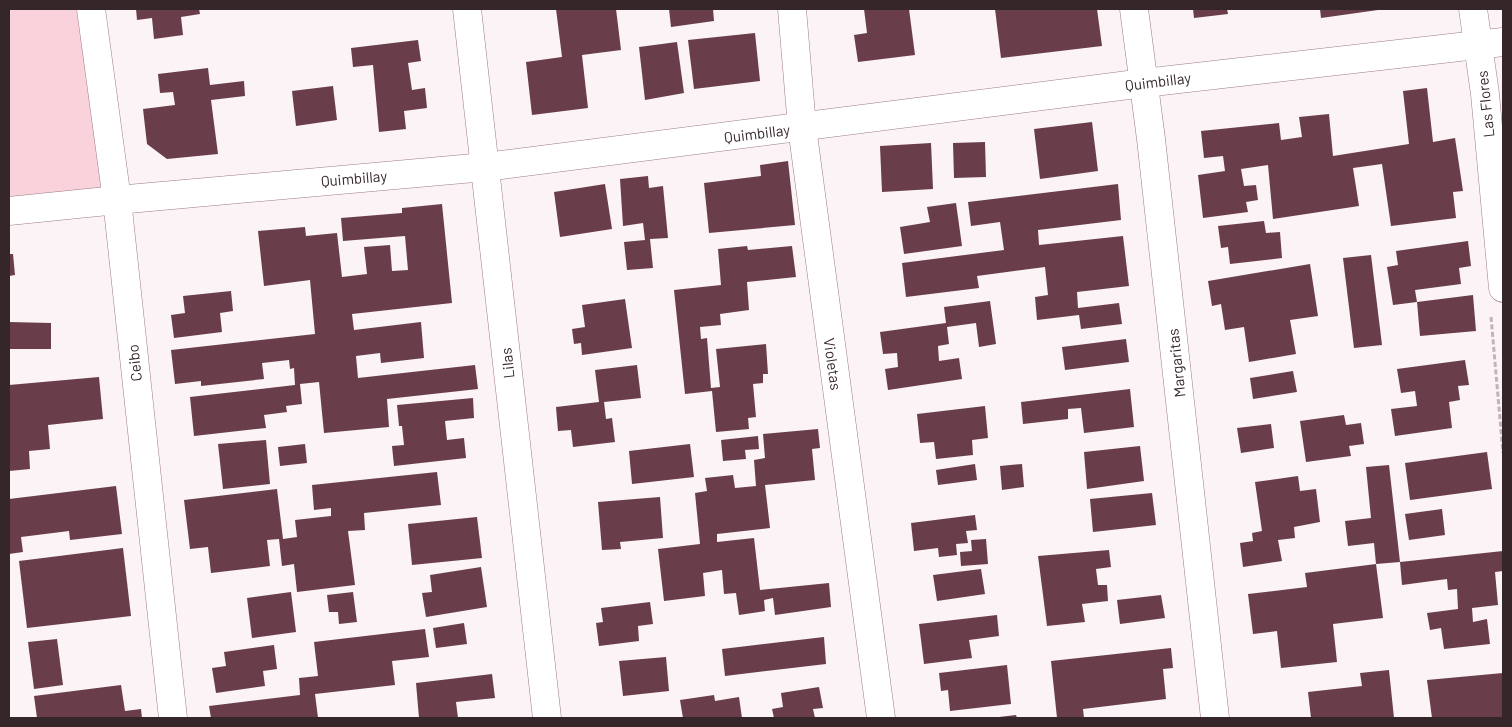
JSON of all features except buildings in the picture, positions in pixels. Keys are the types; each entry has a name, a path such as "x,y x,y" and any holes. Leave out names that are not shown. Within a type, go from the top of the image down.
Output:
{"street":[{"name":"Ceibo","path":"90,9 117,200 172,718"},
{"name":"Lilas","path":"467,9 547,718"},
{"name":"Violetas","path":"792,9 802,127 881,718"},
{"name":"Margaritas","path":"1134,9 1144,83 1215,718"},
{"name":"Las Flores","path":"1473,9 1491,44 1485,94 1503,288"},
{"name":"Quimbillay","path":"9,211 485,167 1144,83 1491,44"}],"path":[{"path":"1490,314 1503,453"}],"shaded area":[{"path":"9,9 91,9 117,200 9,211"}]}
